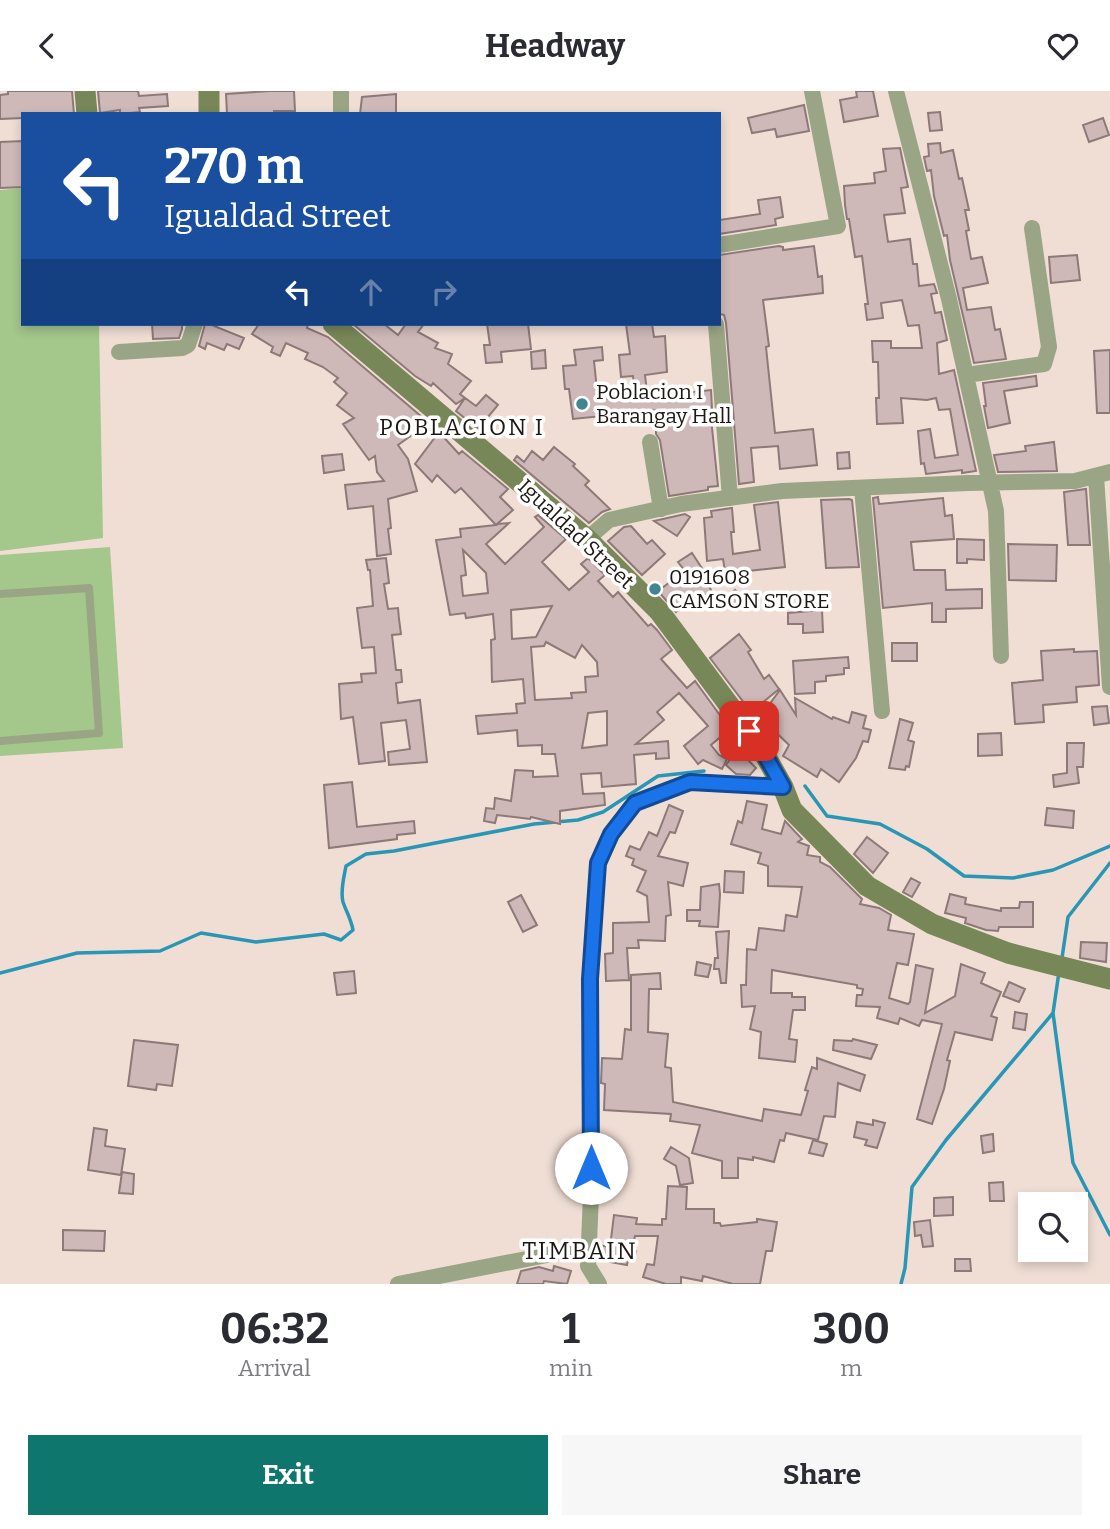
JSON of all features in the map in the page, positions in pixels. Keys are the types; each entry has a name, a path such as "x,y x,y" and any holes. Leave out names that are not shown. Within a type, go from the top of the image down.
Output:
{"street":[{"path":"85,91 87,112"},
{"path":"209,91 209,112"},
{"path":"341,91 341,112"},
{"path":"721,245 838,226 812,91"},
{"path":"895,91 966,375 996,511 1001,656"},
{"path":"966,375 1044,364 1049,347 1032,228"},
{"path":"119,352 182,348 188,345 194,326"},
{"name":"Igualdad Street","path":"337,326 587,539 659,611 761,748 783,787 792,810 867,886 932,923 1008,953 1110,979"},
{"path":"716,326 730,498"},
{"path":"650,442 661,509"},
{"path":"587,539 609,520 661,509 782,491 1075,481 1103,474 1110,687"},
{"path":"862,488 882,711"},
{"path":"599,1284 588,1266 591,1195 590,979 598,863 611,834 635,803 690,782 783,787"},
{"path":"398,1284 589,1247"}],"lane":[{"path":"0,594 89,588 99,733 0,741"}],"green space":[{"path":"21,188 21,326 99,326 103,538 0,551 0,190"},
{"path":"110,547 123,748 0,756 0,555"}],"building":[{"path":"8,91 72,91 74,112 21,112 21,118 0,119 0,95 8,94"},
{"path":"98,91 138,91 139,96 167,94 168,106 139,108 140,112 100,112"},
{"path":"294,91 295,111 227,112 226,94"},
{"path":"856,91 873,91 878,116 844,122 840,100 857,97"},
{"path":"396,94 396,112 360,112 362,97"},
{"path":"804,105 809,131 777,137 775,129 752,133 748,118"},
{"path":"940,112 942,130 930,131 928,113"},
{"path":"1103,118 1109,135 1089,142 1083,125"},
{"path":"21,141 21,187 0,188 0,142"},
{"path":"940,143 941,153 953,150 969,210 965,210 971,259 982,257 988,283 963,288 967,310 991,307 995,330 1000,329 1006,359 974,363 950,260 947,235 944,236 931,170 927,171 924,157 929,156 928,144"},
{"path":"900,148 908,187 901,188 905,213 884,215 888,242 910,239 913,264 917,264 919,286 934,284 937,293 931,294 935,313 941,312 947,340 937,343 939,374 954,370 976,471 926,474 924,463 921,464 918,431 930,429 935,458 958,455 950,409 939,410 936,398 901,398 903,423 877,424 878,362 873,362 872,341 891,341 891,348 922,348 919,325 908,326 902,300 881,303 883,318 867,320 865,304 868,304 862,256 855,257 844,186 875,183 874,173 886,171 883,149"},
{"path":"780,197 783,217 775,219 776,225 721,234 721,220 760,214 758,200"},
{"path":"779,246 783,247 783,250 814,246 818,277 822,276 823,293 763,300 775,433 813,429 817,465 780,469 778,446 751,448 754,482 739,484 726,323 724,315 721,314 721,255"},
{"path":"1077,255 1080,280 1051,283 1049,257"},
{"path":"152,326 182,326 179,338 153,339"},
{"path":"204,326 214,326 244,338 239,349 227,344 224,350 207,343 205,349 199,346"},
{"path":"258,326 308,326 328,337 429,423 398,445 408,459 417,491 388,499 391,554 377,556 373,506 348,509 345,485 384,481 377,472 375,456 369,460 343,424 354,418 337,405 347,393 334,382 338,378 305,359 308,353 286,343 280,356 271,352 273,347 252,334"},
{"path":"355,326 387,326 398,335 405,326 422,326 418,332 438,343 435,348 452,354 448,364 471,381 460,394 465,398 456,404 433,383 431,386 415,376"},
{"path":"487,326 528,326 531,349 501,352 502,362 486,363 484,345 490,345"},
{"path":"626,326 652,326 654,337 665,336 667,372 645,375 648,400 711,390 710,408 718,486 669,496 660,440 656,434 656,410 632,412 632,416 573,419 569,389 565,389 563,366 576,365 574,350 602,347 603,360 594,361 598,400 635,396 633,376 621,377 619,355 630,354"},
{"path":"545,350 546,368 532,369 531,352"},
{"path":"1110,350 1110,413 1097,413 1094,351"},
{"path":"1036,376 1037,386 1004,391 1010,423 988,428 983,383"},
{"path":"486,395 498,405 478,429 456,411 465,398 476,406"},
{"path":"439,432 459,454 462,451 508,489 500,497 513,510 497,524 509,523 486,544 505,564 544,527 535,517 538,515 566,539 542,562 569,590 589,572 581,564 588,558 605,575 598,581 613,597 618,592 648,626 651,624 657,630 672,650 661,659 687,688 695,681 730,729 711,745 719,755 727,759 722,769 703,760 698,764 684,746 708,726 679,693 657,712 664,720 636,744 668,741 669,758 656,759 656,753 634,755 636,784 602,787 601,773 581,774 583,794 604,793 605,805 560,811 560,824 531,817 497,815 495,823 484,821 486,808 494,809 495,798 511,801 515,770 533,771 533,777 558,776 555,754 542,754 542,745 518,746 517,730 478,734 476,716 517,713 516,704 525,703 523,679 492,682 491,640 495,639 493,614 466,618 465,613 450,615 436,540 461,537 460,529 496,525 461,488 455,493 437,475 432,482 415,464","holes":["463,550 486,573 488,593 463,596 461,576 466,575","552,606 536,637 512,639 511,610","546,642 575,658 582,645 597,662 598,676 585,677 586,692 571,693 572,698 535,700 531,647 544,646","607,711 607,745 582,748 588,713"]},
{"path":"1054,442 1057,471 998,472 994,455 1026,451 1025,446"},
{"path":"554,447 575,464 573,466 589,481 585,485 610,509 589,523 514,460 517,456 524,462 532,451 543,460"},
{"path":"849,452 850,468 838,469 837,453"},
{"path":"342,454 344,470 324,473 322,456"},
{"path":"1086,489 1090,545 1068,545 1064,492"},
{"path":"878,497 879,504 943,498 945,516 952,515 954,539 911,542 914,570 945,570 946,590 982,589 982,608 946,609 946,622 932,622 932,603 883,608 873,498"},
{"path":"821,500 852,500 859,567 826,568"},
{"path":"778,502 785,567 748,571 726,577 723,559 707,561 704,518 712,517 711,511 732,508 733,554 760,550 754,505"},
{"path":"685,514 690,517 677,536 654,521"},
{"path":"631,526 647,544 652,540 665,554 642,575 608,541 624,527"},
{"path":"957,539 984,540 984,560 967,559 967,563 957,563"},
{"path":"1008,544 1057,545 1056,581 1009,580"},
{"path":"692,553 709,579 706,580 712,592 693,601 691,598 676,612 658,591 685,571 678,562"},
{"path":"386,558 389,583 384,584 388,609 398,608 401,634 392,635 396,670 401,670 402,682 396,683 398,703 420,700 427,762 389,765 388,752 410,749 406,720 381,723 385,761 359,764 353,717 341,719 339,684 362,682 361,674 376,673 374,647 362,648 357,608 373,606 370,570 366,560"},
{"path":"735,590 745,601 735,610 728,596"},
{"path":"822,610 823,632 803,633 803,624 788,624 788,613"},
{"path":"739,634 751,650 748,652 764,679 769,675 779,689 751,712 710,658"},
{"path":"892,643 917,643 917,661 892,661"},
{"path":"1074,649 1074,652 1097,651 1099,685 1076,687 1077,702 1043,705 1044,722 1015,724 1012,683 1043,680 1041,651"},
{"path":"848,657 849,668 844,668 844,674 826,676 826,681 815,682 815,693 795,694 793,661"},
{"path":"780,690 796,715 795,698 832,719 833,717 849,723 852,712 866,716 863,728 871,730 868,742 863,741 856,758 839,782 821,769 817,777 783,756 789,745 760,717"},
{"path":"1107,706 1109,723 1094,725 1092,707"},
{"path":"900,719 913,723 908,740 914,742 909,767 906,766 905,770 889,768"},
{"path":"1001,733 1002,755 978,756 978,734"},
{"path":"1067,743 1084,743 1083,767 1077,767 1079,783 1054,787 1053,775 1067,773"},
{"path":"737,749 756,768 750,775 736,774 726,765"},
{"path":"352,782 357,827 414,821 415,833 397,835 397,839 329,848 324,785"},
{"path":"747,801 767,805 762,829 781,834 785,821 802,839 798,842 809,846 807,855 820,857 820,862 830,867 862,899 860,904 879,908 891,915 888,930 914,934 908,965 897,963 889,998 908,1004 910,1002 916,965 933,969 925,1013 955,996 961,964 985,973 981,983 1001,992 991,1016 997,1018 992,1040 955,1032 947,1060 950,1061 944,1089 932,1124 917,1119 942,1024 922,1020 919,1026 900,1018 898,1024 877,1018 880,1007 856,1006 857,995 862,995 863,989 857,988 857,985 772,970 771,993 792,993 792,997 805,997 805,1010 793,1010 789,1039 797,1040 795,1062 759,1058 761,1032 750,1029 755,1006 742,1007 741,985 746,985 747,949 756,950 759,928 784,931 786,915 797,917 802,887 768,886 768,866 758,863 761,853 731,844 738,821 742,823"},
{"path":"669,805 683,811 675,833 670,832 658,856 688,863 683,886 668,882 671,915 666,916 665,941 638,940 639,948 627,948 629,980 606,981 605,954 613,953 613,923 649,922 647,896 637,891 646,871 632,865 634,859 626,856 630,846 640,850 649,832 657,836"},
{"path":"1047,808 1074,811 1073,828 1045,825"},
{"path":"867,837 888,853 873,873 854,854"},
{"path":"725,871 744,872 743,893 724,892"},
{"path":"911,878 920,883 912,897 903,892"},
{"path":"719,884 718,927 699,926 700,921 687,921 687,910 700,910 701,887"},
{"path":"950,894 966,898 965,904 1001,911 1001,908 1019,908 1020,902 1033,902 1033,927 999,927 998,931 965,923 966,918 945,913"},
{"path":"521,895 537,925 523,932 508,902"},
{"path":"729,931 726,983 721,983 719,969 714,969 715,958 718,958 716,932"},
{"path":"1081,942 1107,943 1106,962 1080,958"},
{"path":"697,962 711,965 708,977 695,975"},
{"path":"354,971 356,993 337,995 334,973"},
{"path":"660,973 661,989 649,989 648,1032 668,1034 665,1067 671,1068 673,1102 762,1121 764,1109 801,1115 812,1067 817,1069 817,1058 865,1075 860,1091 838,1083 835,1117 824,1116 818,1140 786,1133 784,1141 780,1140 774,1162 753,1157 753,1160 738,1158 738,1178 722,1178 722,1161 692,1153 700,1125 670,1121 671,1114 604,1110 602,1058 622,1059 625,1029 631,1030 631,975"},
{"path":"1009,982 1025,989 1019,1002 1003,996"},
{"path":"1015,1012 1027,1014 1025,1030 1013,1028"},
{"path":"853,1039 877,1045 871,1059 833,1050 834,1040"},
{"path":"134,1040 178,1045 172,1086 157,1084 156,1090 128,1086"},
{"path":"873,1120 885,1123 877,1148 865,1145 867,1140 854,1137 857,1122 873,1125"},
{"path":"94,1128 107,1130 105,1146 125,1149 121,1175 88,1170"},
{"path":"993,1134 994,1151 983,1153 981,1136"},
{"path":"813,1140 827,1144 823,1156 809,1153"},
{"path":"671,1147 689,1158 693,1183 680,1185 676,1166 664,1159"},
{"path":"122,1172 134,1174 133,1194 119,1193"},
{"path":"1003,1182 1004,1201 990,1201 989,1183"},
{"path":"668,1186 687,1187 686,1209 714,1209 714,1223 720,1223 721,1226 757,1222 757,1219 777,1222 772,1251 766,1251 760,1284 733,1284 703,1276 702,1281 681,1277 681,1284 666,1284 643,1277 647,1264 654,1265 658,1236 635,1236 633,1246 630,1245 629,1250 636,1251 634,1260 628,1259 627,1265 610,1262 611,1257 599,1255 599,1245 610,1247 614,1215 637,1218 636,1224 662,1225 662,1219 666,1219"},
{"path":"953,1197 953,1215 934,1216 934,1198"},
{"path":"930,1220 933,1246 923,1247 921,1235 915,1236 914,1222"},
{"path":"63,1230 105,1231 104,1251 63,1250"},
{"path":"955,1259 970,1259 971,1271 955,1271"},
{"path":"554,1266 571,1271 567,1284 544,1281 543,1284 517,1284 521,1271 539,1267 553,1271"}],"waterway":[{"path":"0,973 77,953 160,951 201,933 256,942 324,934 341,940 353,930 342,898 346,866 366,854 534,824 578,820 603,812 658,776 704,771"},
{"path":"805,786 827,816 880,824 927,849 964,876 1013,878 1053,870 1110,846"},
{"path":"1062,958 1068,917 1110,863"},
{"path":"1059,972 1053,1013 1073,1163 1110,1235"},
{"path":"901,1284 905,1268 912,1187 946,1140 1053,1013"}],"place":[{"name":"Poblacion I Barangay Hall","path":"582,404"},
{"name":"0191608 CAMSON STORE","path":"655,589"}],"district":[{"name":"POBLACION I","path":"462,427"},
{"name":"TIMBAIN","path":"580,1251"}],"route":[{"path":"591,1168 590,979 598,863 611,834 635,803 690,782 783,787 749,731"}]}
